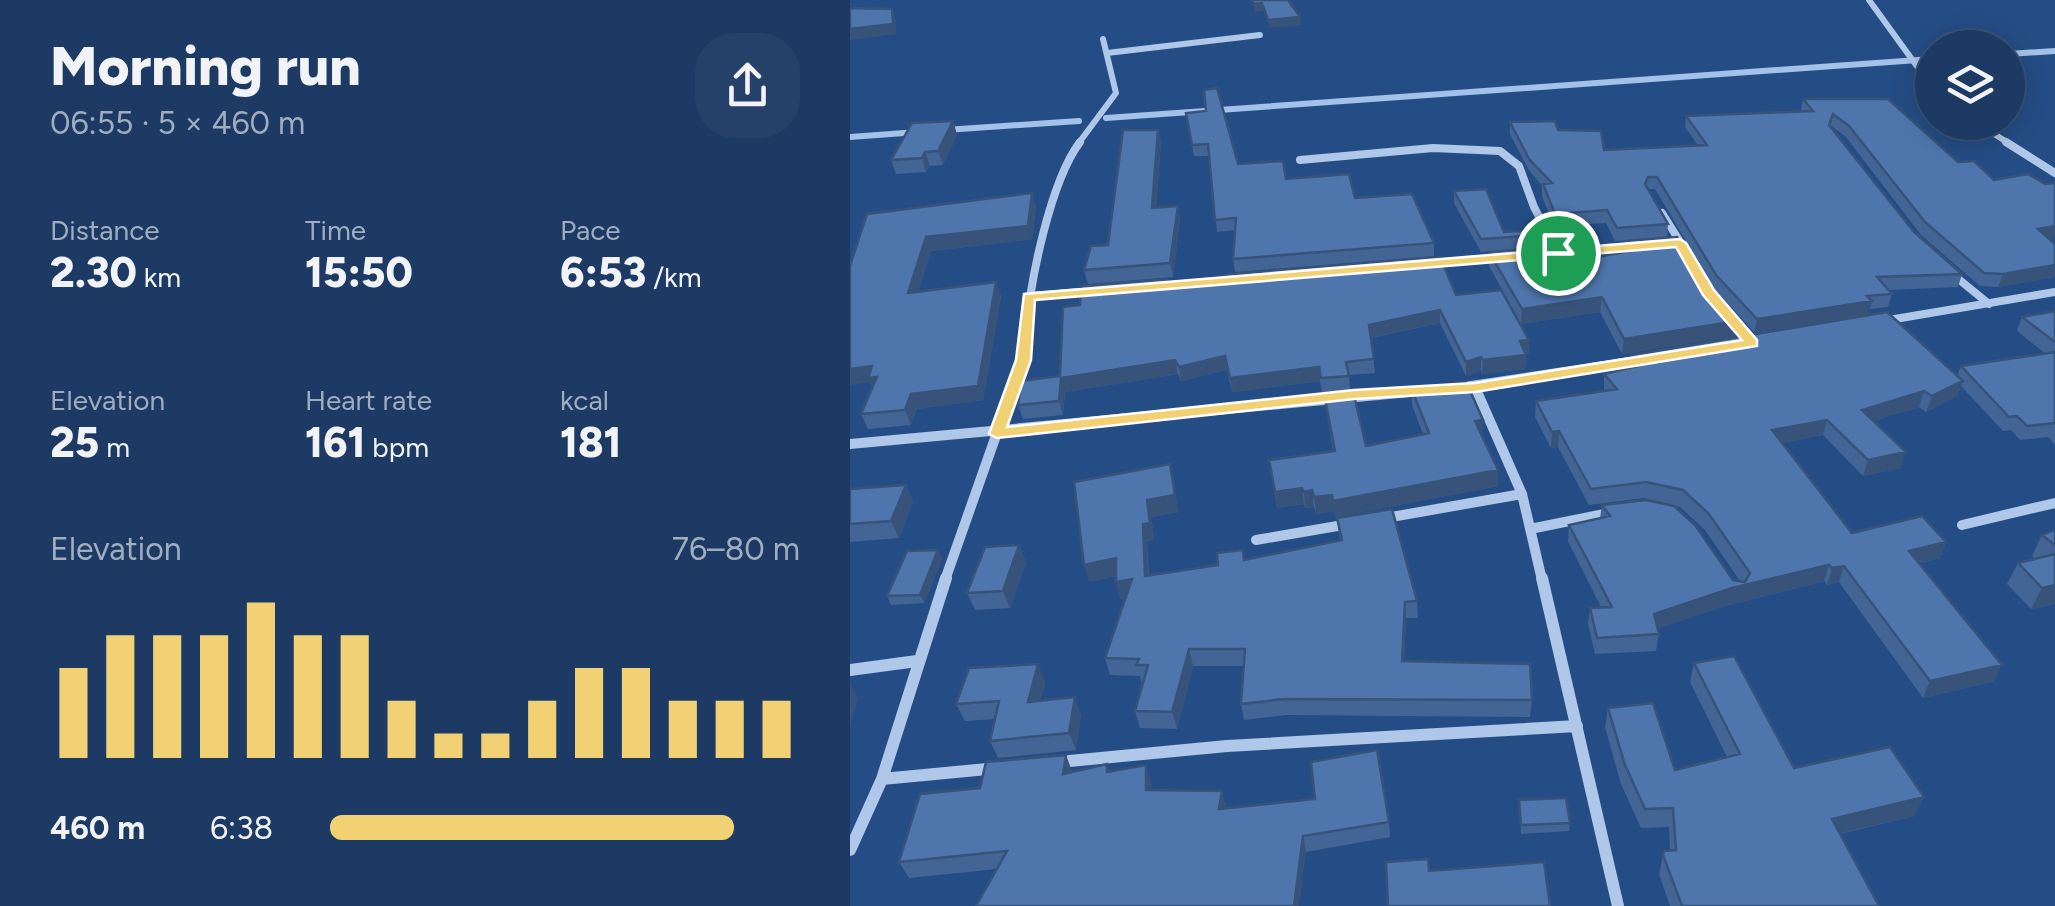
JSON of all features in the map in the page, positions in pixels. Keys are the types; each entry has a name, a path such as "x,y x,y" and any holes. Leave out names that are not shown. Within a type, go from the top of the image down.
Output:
{"street":[{"path":"1870,0 1915,65"},
{"path":"1107,52 1260,35"},
{"path":"850,850 882,780 918,662 1023,360 1029,296 1051,210 1072,152 1116,93 1103,39"},
{"path":"2003,140 2055,173"},
{"path":"1300,160 1434,148 1500,151 1519,166 1534,207 1558,253"},
{"path":"1651,195 1687,254"},
{"path":"1662,244 1680,243"},
{"path":"1426,264 1645,246"},
{"path":"1941,264 1989,304"},
{"path":"1142,287 1200,282"},
{"path":"1029,296 1104,290"},
{"path":"1870,324 2055,292"},
{"path":"1723,308 1752,343"},
{"path":"1734,346 1772,340"},
{"path":"850,444 997,434 1354,394 1475,388 1660,358"},
{"path":"1475,388 1522,494 1618,906"},
{"path":"1256,540 1522,494"},
{"path":"1962,525 2055,504"},
{"path":"1530,528 1630,509"},
{"path":"850,670 918,662"},
{"path":"1035,764 1227,746 1577,726"},
{"path":"882,780 1016,766"}],"building":[{"path":"1252,0 1288,0 1300,17 1268,20 1262,3 1254,4"},
{"path":"850,8 892,9 893,24 850,29"},
{"path":"1217,88 1238,164 1283,161 1286,179 1349,174 1355,198 1412,194 1434,243 1233,259 1236,218 1215,220 1208,144 1192,145 1186,113 1206,111 1204,90"},
{"path":"1803,99 1888,99 1915,123 1915,140 1934,140 1958,162 1974,161 1994,180 2028,174 2045,184 2055,183 2055,226 2038,229 2055,244 2055,265 2003,274 1984,273 1925,222 1849,126 1833,114 1829,125 1914,232 1962,274 1877,277 1892,294 1867,296 1872,301 1757,319 1716,275 1657,177 1648,177 1645,184 1668,224 1617,228 1607,210 1555,214 1543,184 1552,183 1529,159 1510,122 1555,121 1558,130 1601,131 1604,150 1707,145 1686,116 1813,111"},
{"path":"953,121 938,151 925,152 922,158 891,160 912,123"},
{"path":"1123,130 1158,130 1152,208 1178,206 1170,263 1084,270 1091,246 1108,245"},
{"path":"1486,189 1504,232 1540,230 1542,235 1481,239 1454,191"},
{"path":"1032,193 1028,226 926,237 908,293 996,282 978,386 911,394 905,410 861,414 877,377 868,378 872,366 850,369 850,266 867,214"},
{"path":"1677,237 1705,282 1737,321 1624,339 1602,297 1522,309 1489,252 1548,247 1555,265 1629,251 1624,241"},
{"path":"1440,257 1456,295 1501,290 1529,340 1520,341 1526,355 1483,360 1481,357 1466,362 1440,310 1369,325 1374,359 1346,362 1349,376 1321,378 1319,367 1230,378 1225,356 1179,367 1175,360 1061,378 1059,401 1018,405 1021,381 1060,376 1063,307 1080,305 1081,286 1168,279 1167,287 1232,274"},
{"path":"2055,311 2055,342 2022,317"},
{"path":"1887,312 1963,381 1932,396 1924,391 1862,410 1906,452 1868,460 1827,420 1772,430 1852,533 1922,516 1946,542 1909,551 2002,665 1930,681 1844,566 1829,565 1732,588 1654,614 1659,634 1597,638 1590,608 1612,607 1569,525 1610,516 1602,505 1646,500 1674,506 1695,525 1733,580 1745,582 1750,573 1709,514 1683,490 1646,482 1591,489 1559,431 1552,432 1536,401 1617,389 1604,374 1638,366 1632,355"},
{"path":"2055,352 2055,423 2027,426 2017,416 2009,417 1961,366"},
{"path":"1466,382 1483,420 1475,421 1498,470 1333,501 1332,495 1314,497 1312,490 1304,492 1302,488 1275,492 1269,460 1335,451 1324,394 1353,391 1366,446 1429,433 1412,390"},
{"path":"1170,464 1175,495 1147,500 1150,523 1143,524 1145,576 1218,565 1217,553 1243,550 1244,560 1342,540 1337,518 1392,509 1417,601 1405,602 1402,661 1530,664 1532,700 1284,699 1241,704 1245,649 1189,649 1172,712 1135,711 1148,665 1136,665 1139,659 1105,658 1132,579 1116,582 1116,558 1084,565 1074,482"},
{"path":"906,485 891,521 850,524 850,489"},
{"path":"2055,530 2055,545 2042,535"},
{"path":"1019,545 1003,591 967,593 985,547"},
{"path":"938,550 920,595 887,596 907,551"},
{"path":"2055,554 2055,585 2042,588 2018,563"},
{"path":"1734,656 1794,768 1890,747 1924,797 1832,819 1879,906 1682,906 1663,855 1664,851 1676,850 1673,808 1645,809 1625,765 1608,708 1653,703 1675,770 1740,754 1694,663"},
{"path":"1038,664 1028,702 1075,697 1069,733 990,741 999,701 956,704 969,668"},
{"path":"1377,750 1389,822 1303,836 1294,906 976,906 1007,851 899,862 920,794 980,788 986,762 1066,755 1063,774 1107,764 1107,772 1146,765 1146,790 1222,791 1219,809 1315,799 1311,762"},
{"path":"1566,798 1570,823 1521,825 1519,800"},
{"path":"1428,859 1429,871 1544,862 1550,906 1388,906 1386,862"}],"waterway":[{"path":"2025,53 2055,51"},
{"path":"1106,118 1915,60"},
{"path":"945,130 1079,121"},
{"path":"850,137 918,132"}],"route":[{"path":"1680,243 1708,292 1752,343 1475,388 1354,394 997,434 1023,360 1029,296 1558,253 1680,243"}]}
